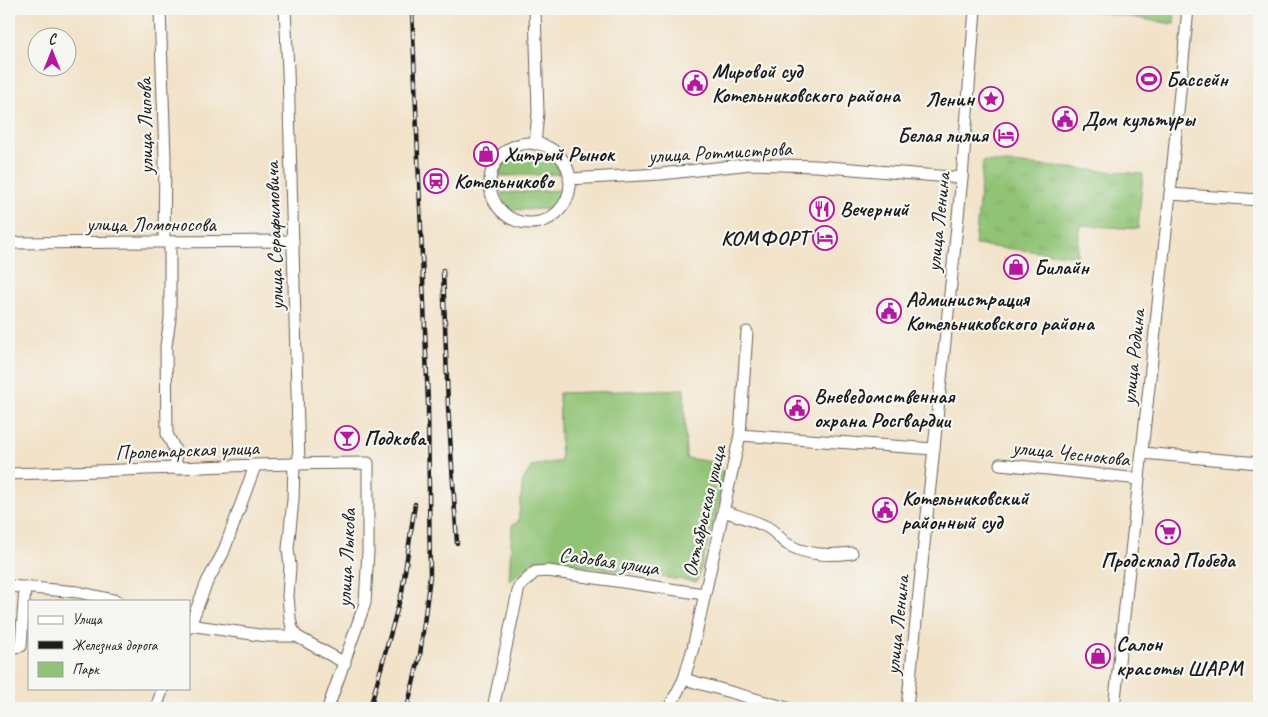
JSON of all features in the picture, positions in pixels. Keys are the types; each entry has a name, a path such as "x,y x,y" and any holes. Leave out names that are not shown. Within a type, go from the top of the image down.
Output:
{"street":[{"name":"улица Липова","path":"160,9 170,319 166,346 167,434 174,448 177,469"},
{"name":"улица Серафимовича","path":"285,9 293,241 297,463 288,549 290,566 288,596 290,618 296,636"},
{"path":"535,9 538,113 535,144"},
{"name":"улица Ленина","path":"907,708 962,178 975,9"},
{"name":"улица Родина","path":"1114,708 1170,194 1188,9"},
{"path":"535,144 549,149 561,158 570,180 566,199 562,207 547,219 528,224 510,218 496,206 490,189 491,171 501,155 508,149 535,144"},
{"name":"улица Ротмистрова","path":"570,180 661,174 751,164 816,166 962,178"},
{"path":"1170,194 1259,200"},
{"name":"улица Ломоносова","path":"9,243 293,241"},
{"name":"Октябрьская улица","path":"670,708 684,679 693,648 740,435 747,332"},
{"path":"740,435 934,450"},
{"name":"улица Чеснокова","path":"1142,453 1259,464"},
{"name":"Пролетарская улица","path":"9,474 297,463 368,463"},
{"name":"улица Лыкова","path":"328,708 363,611 366,594 368,463"},
{"name":"улица Чеснокова","path":"1000,464 1139,479"},
{"path":"190,624 207,582 223,553 255,466"},
{"path":"723,511 767,527 778,534 786,543 800,550 820,555 852,553"},
{"name":"Садовая улица","path":"493,708 519,587 535,572 548,571 704,594"},
{"path":"9,586 78,592 114,600"},
{"path":"9,648 21,646 25,587"},
{"path":"190,626 266,636 296,636 345,663"},
{"path":"684,679 787,708"},
{"path":"156,708 162,690"}],"green space":[{"path":"1079,9 1175,9 1174,24"},
{"path":"552,156 559,174 500,176 500,171 506,158"},
{"path":"983,161 1143,174 1138,229 1080,225 1077,256 975,245"},
{"path":"559,190 555,209 510,210 506,207 501,193"},
{"path":"684,389 686,458 719,463 719,469 725,473 722,491 697,582 536,560 509,581 512,525 518,522 523,480 532,466 561,461 559,393"}],"railway":[{"path":"407,708 420,655 430,576 428,403 412,9"},
{"path":"443,270 448,406 457,543"},
{"path":"370,708 402,592 415,504"}],"place":[{"name":"Бассейн","path":"1149,79"},
{"name":"Мировой суд Котельниковского района","path":"695,83"},
{"name":"Ленин","path":"991,99"},
{"name":"Дом культуры","path":"1065,119"},
{"name":"Белая лилия","path":"1006,135"},
{"name":"Хитрый Рынок","path":"486,154"},
{"name":"Котельниково","path":"436,181"},
{"name":"Вечерний","path":"822,209"},
{"name":"КОМФОРТ","path":"825,238"},
{"name":"Билайн","path":"1016,267"},
{"name":"Администрация Котельниковского района","path":"889,311"},
{"name":"Вневедомственная охрана Росгвардии","path":"797,408"},
{"name":"Подкова","path":"347,438"},
{"name":"Котельниковский районный суд","path":"885,510"},
{"name":"Продсклад Победа","path":"1168,532"},
{"name":"Салон красоты ШАРМ","path":"1098,656"}]}
